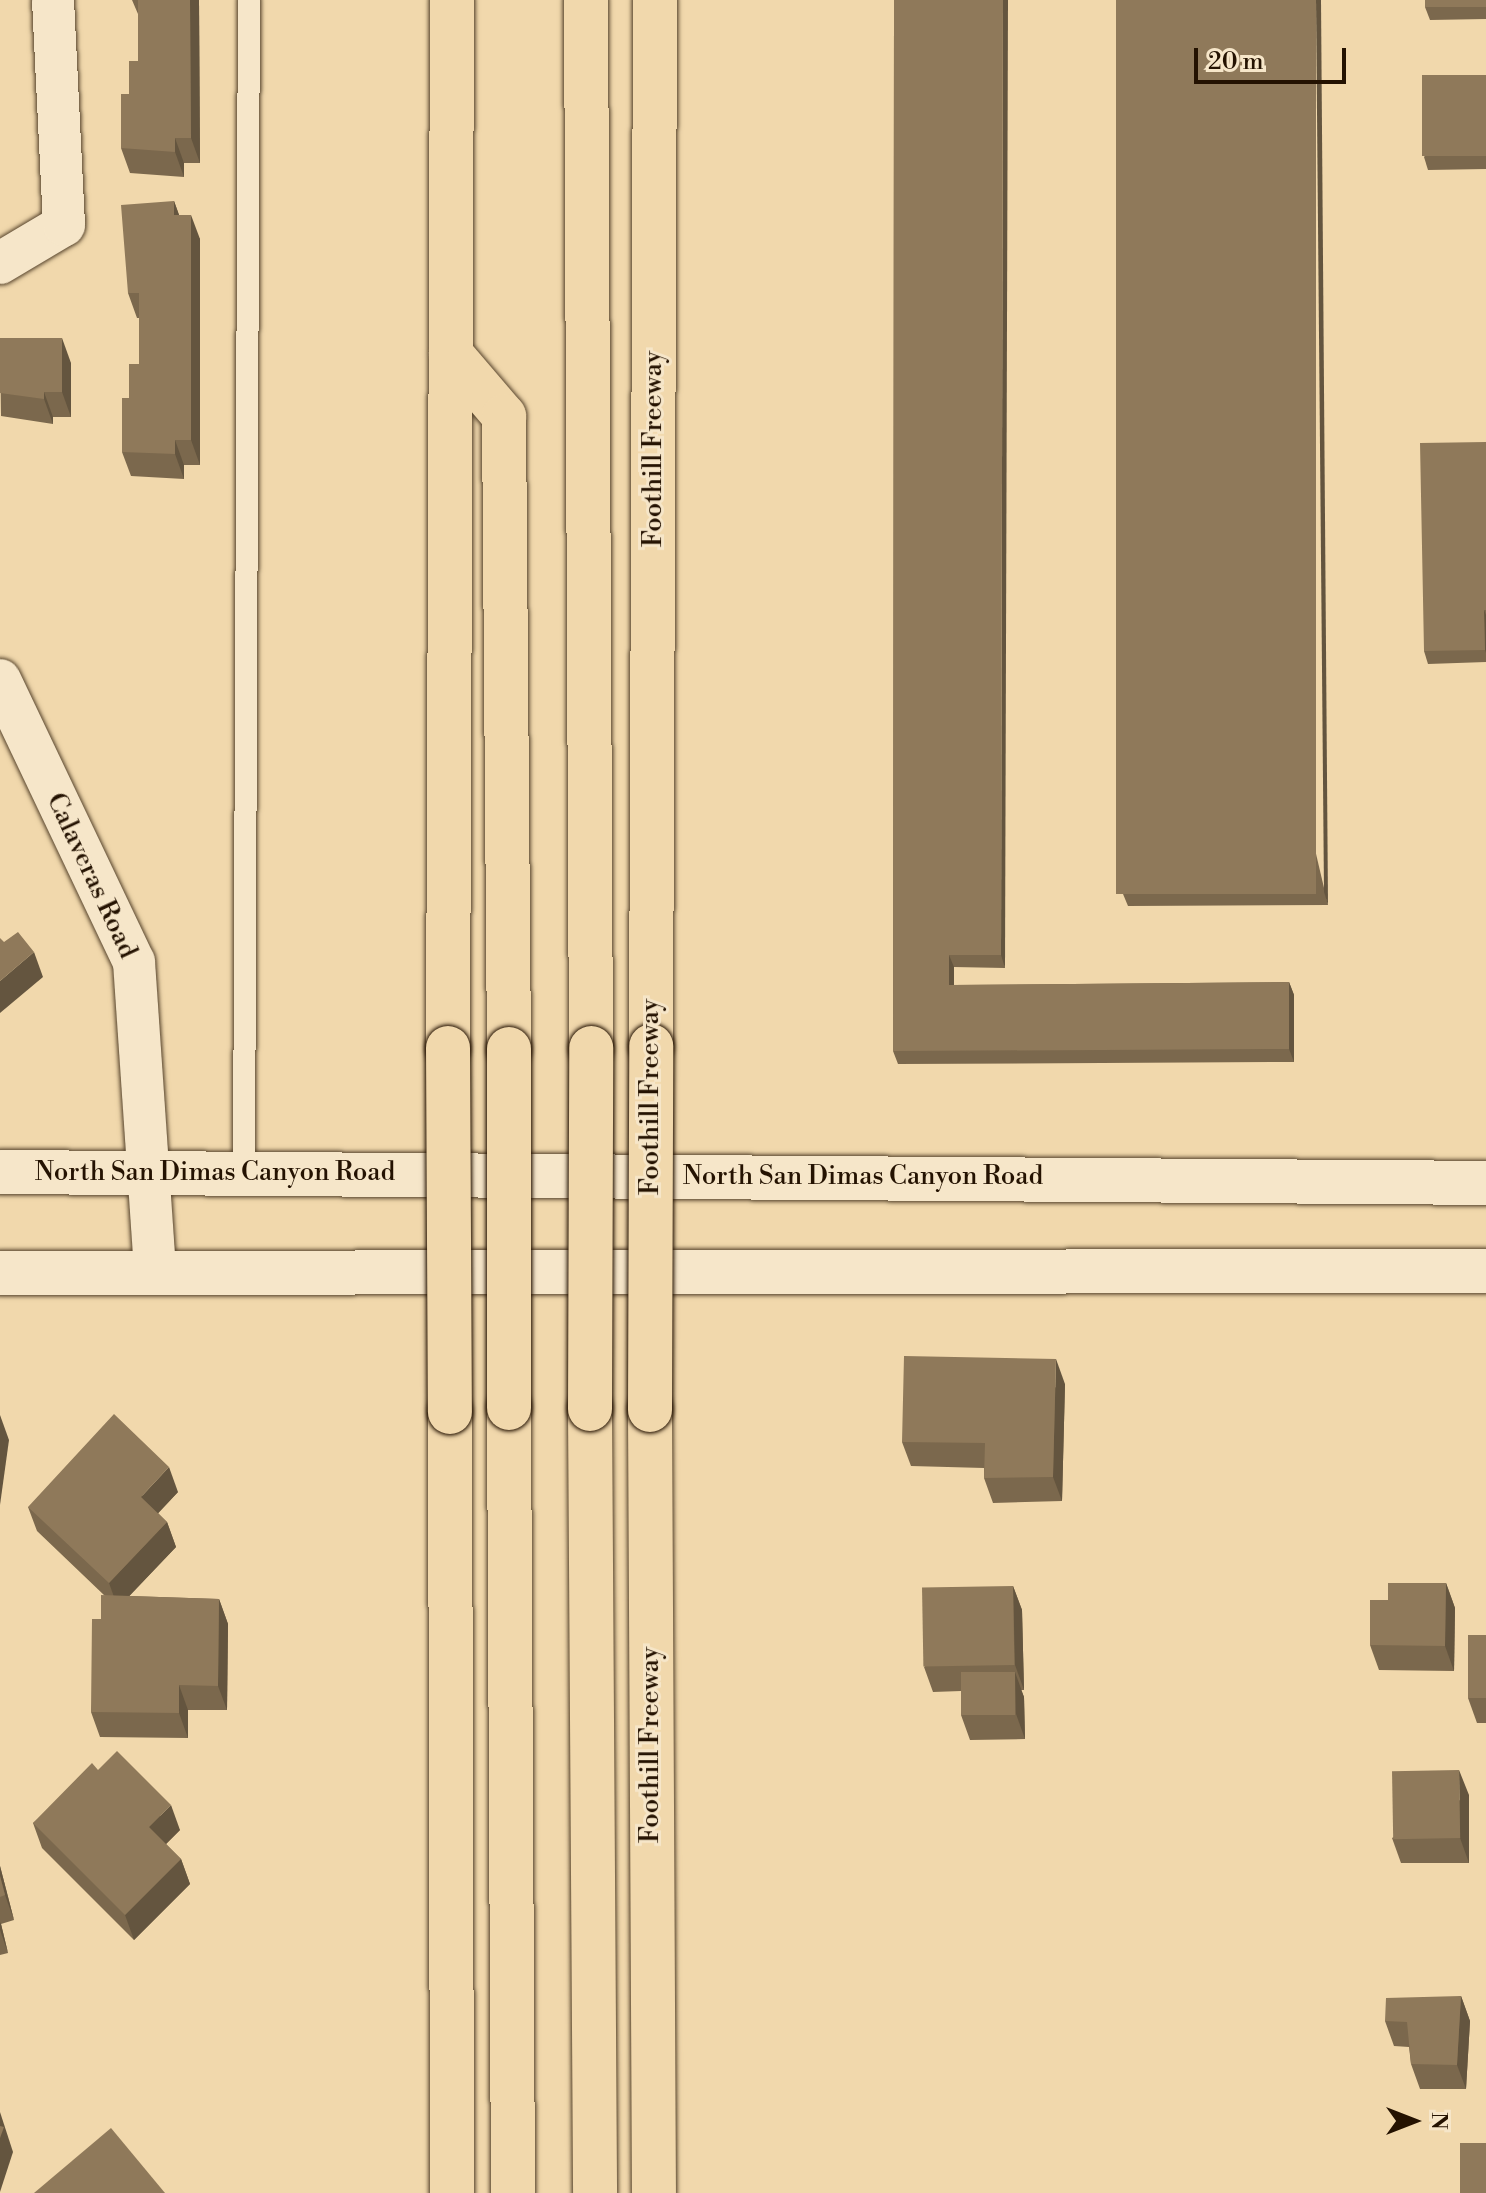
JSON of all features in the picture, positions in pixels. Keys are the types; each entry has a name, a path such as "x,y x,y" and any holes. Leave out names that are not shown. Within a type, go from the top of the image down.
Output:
{"highway":[{"path":"452,0 448,1048 452,2193"},
{"path":"586,0 595,2193"},
{"name":"Foothill Freeway","path":"654,2193 650,1410 655,0"},
{"path":"451,354 504,416 513,2190"}],"main road":[{"name":"North San Dimas Canyon Road","path":"0,1172 1486,1183"},
{"path":"0,1273 1486,1271"}],"street":[{"path":"0,263 64,225 53,0"},
{"name":"Calaveras Road","path":"0,680 134,962 155,1273"}],"lane":[{"path":"244,1172 249,0"}],"building":[{"path":"138,0 190,0 191,138 175,138 175,152 121,148 121,94 129,94 129,61 138,61"},
{"path":"894,0 1003,0 1001,955 949,955 949,985 1289,982 1289,1049 893,1051"},
{"path":"1116,0 1316,0 1316,894 1116,894"},
{"path":"1425,0 1486,0 1486,7 1425,7"},
{"path":"1422,75 1486,75 1486,156 1422,156"},
{"path":"174,201 174,215 191,215 191,440 175,440 175,454 122,452 122,398 129,398 129,364 139,364 139,293 128,293 121,205"},
{"path":"0,338 62,338 62,392 44,392 44,399 0,393"},
{"path":"1486,442 1485,650 1424,651 1420,443"},
{"path":"18,932 34,952 0,981 0,938 4,942"},
{"path":"904,1356 1056,1359 1053,1477 984,1478 985,1443 902,1442"},
{"path":"114,1414 169,1467 141,1497 167,1522 109,1583 28,1507"},
{"path":"1388,1583 1446,1583 1445,1646 1370,1645 1370,1600 1388,1600"},
{"path":"1013,1586 1014,1665 923,1667 922,1588"},
{"path":"101,1595 219,1599 218,1686 179,1685 179,1713 91,1712 92,1619 101,1619"},
{"path":"1468,1635 1486,1635 1486,1698 1468,1698"},
{"path":"961,1672 1015,1672 1015,1715 961,1715"},
{"path":"117,1751 171,1805 149,1827 181,1859 125,1915 33,1823 92,1763 98,1770"},
{"path":"1459,1770 1460,1838 1393,1839 1392,1771"},
{"path":"0,1876 5,1895 0,1897"},
{"path":"1461,1996 1457,2065 1411,2064 1407,2022 1385,2021 1386,1998"},
{"path":"111,2128 165,2193 34,2193"},
{"path":"1460,2143 1486,2143 1486,2193 1460,2193"}]}
